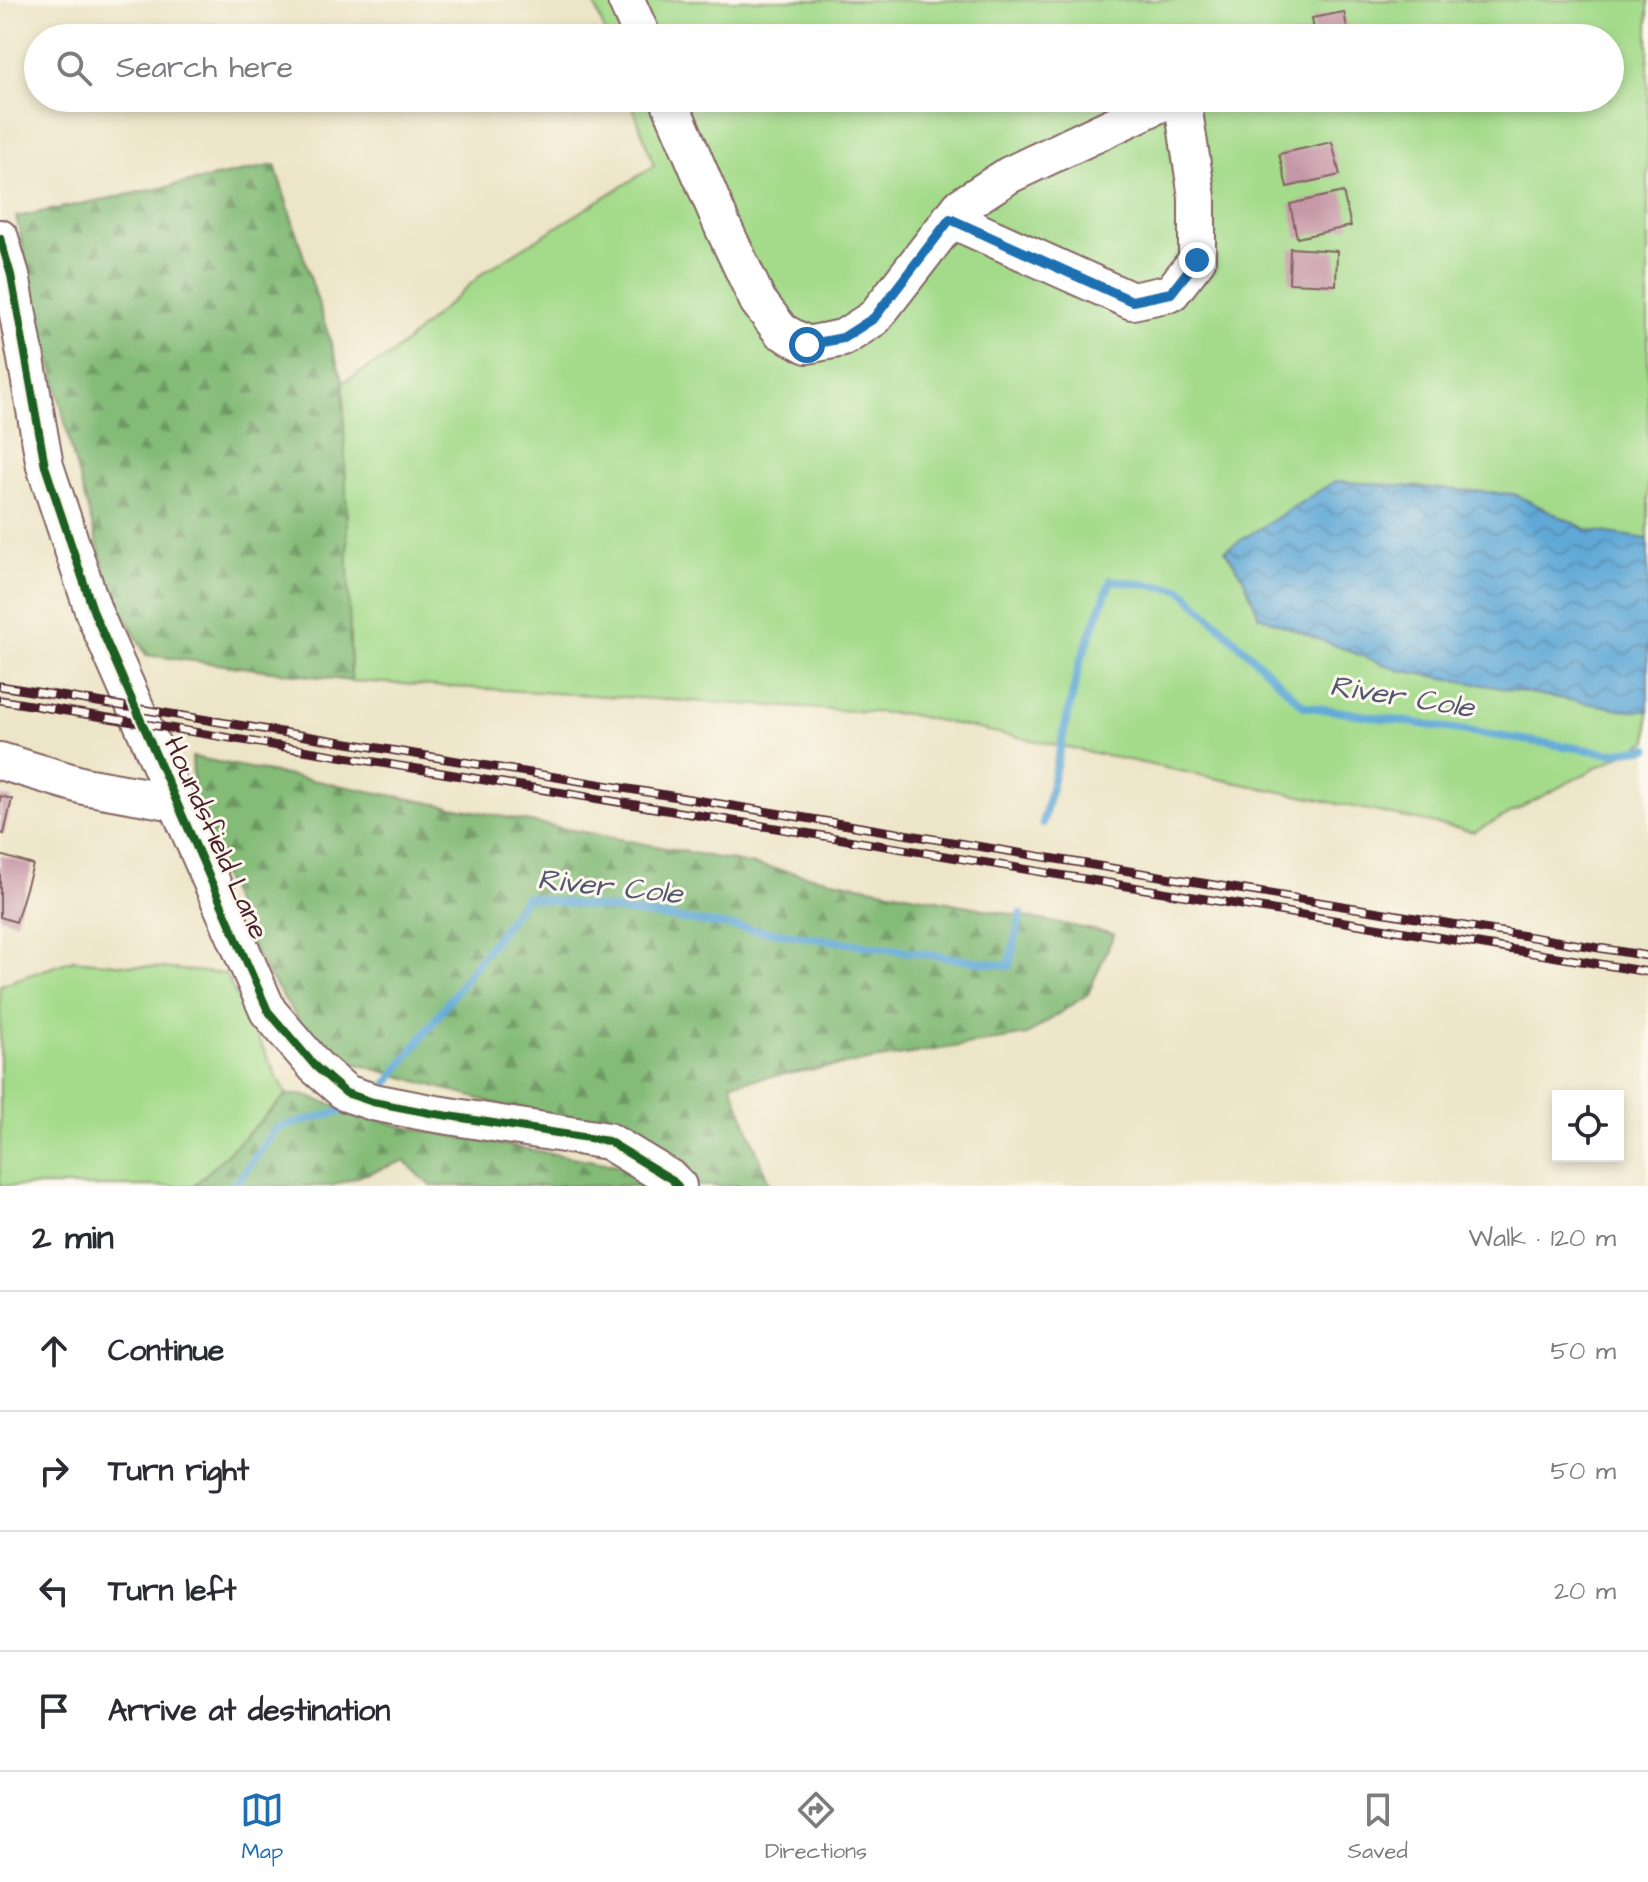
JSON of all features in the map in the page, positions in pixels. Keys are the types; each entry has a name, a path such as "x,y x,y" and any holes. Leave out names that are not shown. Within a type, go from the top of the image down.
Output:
{"street":[{"path":"626,0 637,24"},
{"path":"674,112 758,301 781,331 807,345 843,338 874,318 961,206 1009,175 1142,112"},
{"path":"950,219 1132,301 1171,293 1197,260 1197,197 1184,112"},
{"name":"Houndsfield Lane","path":"0,238 11,275 45,466 94,613 268,1011 329,1080 346,1093 373,1102 608,1141 678,1186"},
{"path":"0,761 84,786 175,802"}],"green space":[{"path":"593,0 1648,0 1648,741 1474,832 906,714 351,681 343,382 390,356 483,273 654,166 635,112 1624,112 1624,24 602,24"},
{"path":"275,165 343,382 351,681 146,655 110,589 73,456 16,217"},
{"path":"192,757 1114,934 1088,994 1027,1035 731,1083 770,1186 699,1186 651,1148 333,1057 309,1037 255,954 195,810"},
{"path":"73,960 225,974 287,1095 194,1186 0,1186 0,985"},
{"path":"287,1095 302,1095 404,1127 627,1167 643,1186 431,1186 404,1161 331,1186 194,1186"}],"water":[{"path":"1335,481 1514,494 1588,530 1648,539 1648,711 1632,711 1398,670 1259,616 1243,577 1225,550"}],"building":[{"path":"1344,12 1346,24 1313,24 1312,18"},
{"path":"1332,142 1340,175 1287,187 1279,154"},
{"path":"1343,192 1351,226 1297,238 1290,204"},
{"path":"1290,248 1337,251 1336,285 1289,283"},
{"path":"0,796 12,799 4,834 0,833"},
{"path":"0,855 33,865 16,922 0,917"}],"waterway":[{"name":"River Cole","path":"1043,823 1080,662 1111,580 1181,589 1304,706 1609,753 1648,748"},
{"name":"River Cole","path":"379,1095 526,897 1009,966 1021,914"},
{"name":"River Cole","path":"234,1186 277,1128 350,1109"}],"railway":[{"path":"0,686 1648,956"},
{"path":"0,700 1648,972"}],"cycle path":[{"path":"0,238 11,275 45,466 94,613 268,1011 316,1067 346,1093 373,1102 430,1113 608,1141 678,1186"}],"route":[{"path":"807,345 843,338 874,318 950,219 1132,301 1171,293 1197,260"}]}
